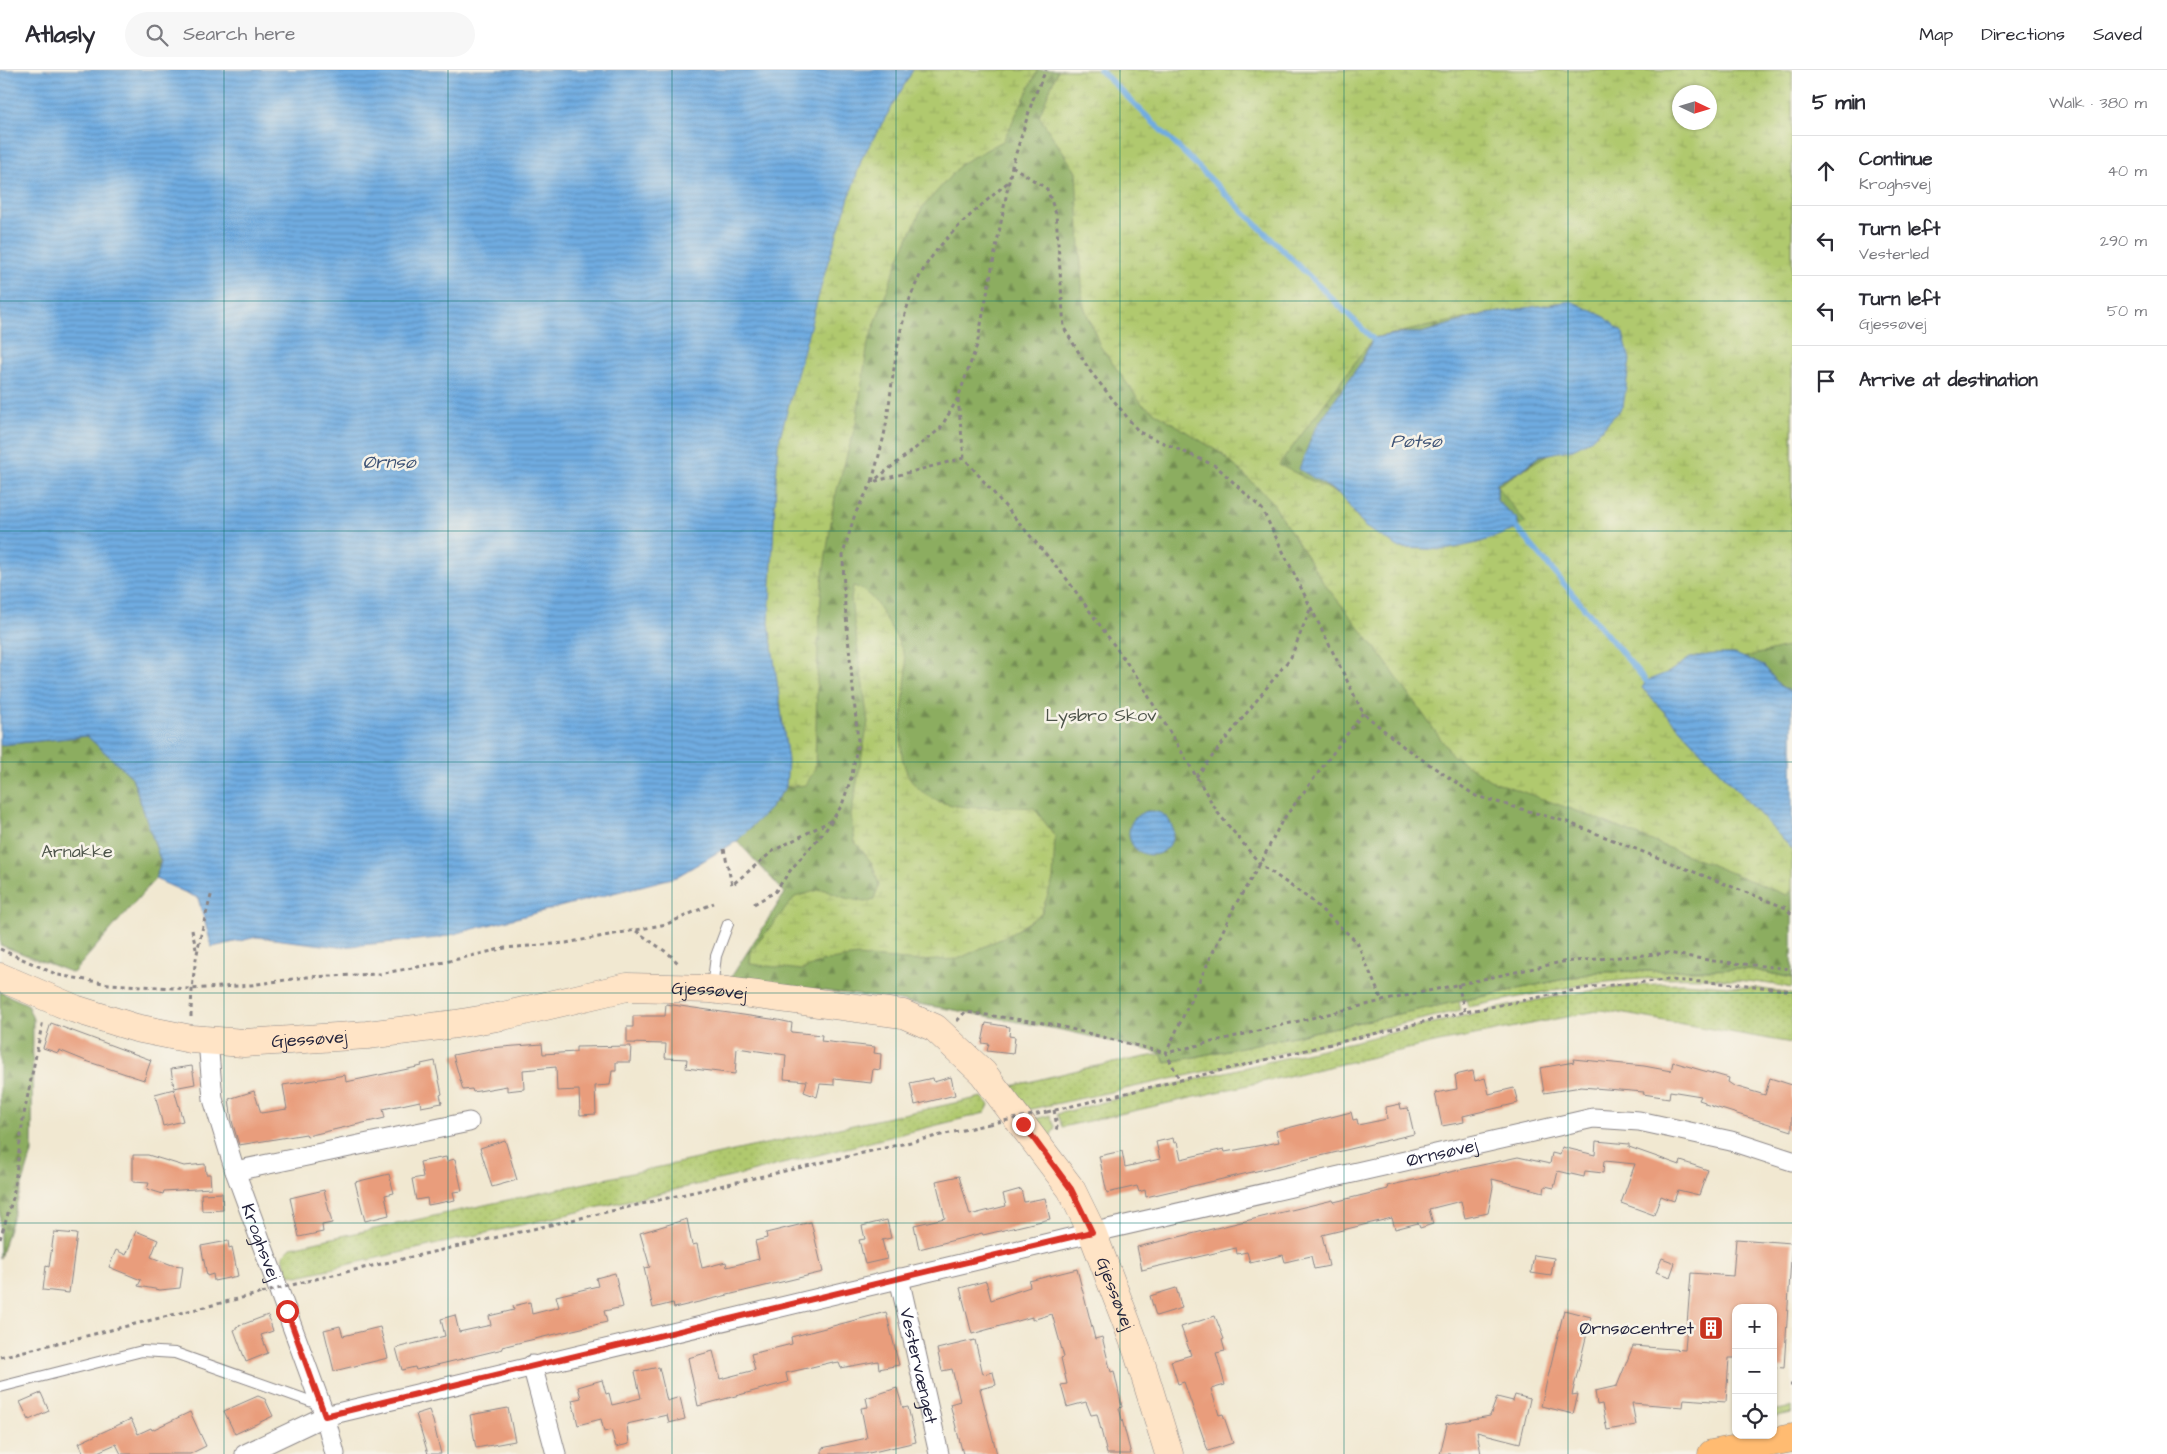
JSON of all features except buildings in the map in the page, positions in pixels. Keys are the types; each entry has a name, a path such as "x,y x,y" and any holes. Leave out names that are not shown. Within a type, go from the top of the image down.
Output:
{"main road":[{"path":"1712,1454 1792,1438"}],"street":[{"name":"Gjessøvej","path":"0,977 76,1009 136,1028 199,1040 254,1042 404,1031 480,1021 627,987 701,988 903,1014 935,1028 983,1073 1026,1127 1071,1189 1092,1232 1137,1350 1169,1454"},
{"name":"Kroghsvej","path":"199,1040 213,1099 235,1171 323,1410 335,1454"},
{"name":"Ørnsøvej","path":"245,1454 323,1410 532,1365 1092,1232 1593,1118 1639,1121 1731,1141 1792,1161"},
{"path":"235,1171 469,1122"},
{"name":"Vestervænget","path":"899,1278 939,1454"},
{"path":"532,1365 556,1454"}],"lane":[{"path":"701,988 728,924"},
{"path":"0,1387 142,1351 175,1353 323,1410"}],"path":[{"path":"872,482 940,429 958,398 976,346 1012,166 1033,99 1046,70"},
{"path":"1012,166 1047,189 1056,214 1064,328 1090,371 1139,432 1216,466 1262,508 1363,713 1404,747 1476,796 1567,822 1786,908 1792,915"},
{"path":"754,904 775,892 832,820 842,805 852,775 858,741 844,595 843,554 855,514 872,482 887,421 892,377 908,301 928,263 950,234 1009,181"},
{"path":"958,398 964,458 1066,578 1138,677 1218,813 1260,864 1311,900 1357,942 1382,1001"},
{"path":"872,482 964,458"},
{"path":"1196,777 1291,657 1311,607"},
{"path":"1166,1053 1234,907 1260,864 1282,821 1363,713"},
{"path":"724,849 732,885 773,851 832,820"},
{"path":"199,1040 191,989 197,949 212,892"},
{"path":"1,949 58,975 109,984 191,989 251,985 307,977 379,974 445,962 505,948 566,943 667,924 714,903"},
{"path":"192,930 197,949"},
{"path":"636,930 669,954 701,988"},
{"path":"956,1021 965,1012 1051,1024 1166,1053 1382,1001 1562,962 1668,953 1714,961 1792,969"},
{"path":"0,1239 13,1198 22,1119 44,1010 75,978"},
{"path":"0,1356 308,1281 989,1124 1054,1112 1465,1012 1591,986 1666,980 1738,984 1792,991"},
{"path":"1458,984 1465,1012"},
{"path":"1166,1053 1180,1080"}],"green space":[{"path":"892,70 1038,70 1003,141 962,163 922,208 899,258 868,343 856,423 835,497 822,581 818,645 815,769 806,785 786,787 770,808 713,476"},
{"name":"Lysbro Skov","path":"913,70 1792,70 1792,692 1780,686 1764,666 1646,681 1792,849 1792,978 1750,969 1598,972 1166,1063 1160,1053 1067,1031 888,999 730,979 785,893 737,841 770,808 786,787 788,760 909,76","holes":["1571,301 1573,449 1539,456 1522,470 1497,483 1497,501 1518,520 1365,527 1341,495 1362,361 1373,338 1401,333 1422,333 1481,315"]},
{"path":"1058,70 1792,70 1792,652 1787,647 1647,681 1642,688 1792,849 1792,891 1786,895 1590,816 1490,780 1453,756 1377,650 1323,582 1270,499 1222,454 1142,404 1100,346 1083,304 1076,172 1039,116","holes":["1571,301 1623,407 1497,486 1526,523 1478,543 1365,527 1341,495 1279,465 1373,338 1481,315"]},
{"path":"853,586 867,593 878,606 897,639 905,658 907,673 902,722 902,755 906,770 914,783 926,794 944,803 965,807 1034,808 1055,836 1053,880 1041,914 1011,934 958,959 919,961 857,956 823,961 802,970 750,964 751,951 795,897 822,889 845,898 865,902 874,899 879,885 872,863 855,842 851,815 868,722 851,600"},
{"name":"Arnakke","path":"87,736 132,777 161,862 155,879 73,973 0,945 0,745"},
{"path":"1750,969 1792,978 1792,988 1723,979 1653,978 1572,987 1468,1007 1466,1000 1598,972"},
{"path":"1682,983 1755,988 1792,994 1792,1043 1602,1010 1439,1042 1062,1127 1057,1114 1502,1007 1610,988"},
{"path":"0,992 27,1004 33,1019 32,1153 0,1258"},
{"path":"1459,1001 1461,1010 1194,1074 1027,1110 1012,1086 1086,1068 1161,1054 1166,1063"},
{"path":"982,1097 989,1105 985,1113 731,1177 298,1276 287,1274 283,1255 291,1247"},
{"path":"1050,1115 1055,1127 1049,1139 1032,1120"},
{"path":"1792,1407 1792,1413 1777,1416 1777,1410"}],"water":[{"name":"Ørnsø","path":"0,70 913,70 862,158 827,265 778,444 769,623 788,761 786,787 770,808 737,841 676,877 438,938 340,947 257,937 212,947 198,898 155,879 161,862 132,777 87,736 0,745"},
{"name":"Pøtsø","path":"1571,301 1605,317 1623,333 1630,360 1623,407 1592,439 1573,449 1539,456 1522,470 1497,483 1497,501 1518,520 1517,529 1478,543 1445,550 1400,548 1365,527 1341,495 1299,469 1315,429 1362,361 1373,338 1401,333 1422,333 1481,315"},
{"path":"1714,654 1735,654 1764,666 1780,686 1792,692 1792,849 1642,688 1646,681 1669,672 1690,658"},
{"path":"1147,811 1155,811 1167,817 1173,833 1167,849 1155,855 1147,855 1135,849 1129,837 1129,829 1135,817"}],"waterway":[{"path":"1100,70 1377,343"},
{"path":"1512,522 1646,681"}],"place":[{"name":"Ørnsøcentret","path":"1711,1328"}],"route":[{"path":"287,1311 325,1416 1092,1232 1071,1189 1023,1124"}]}
